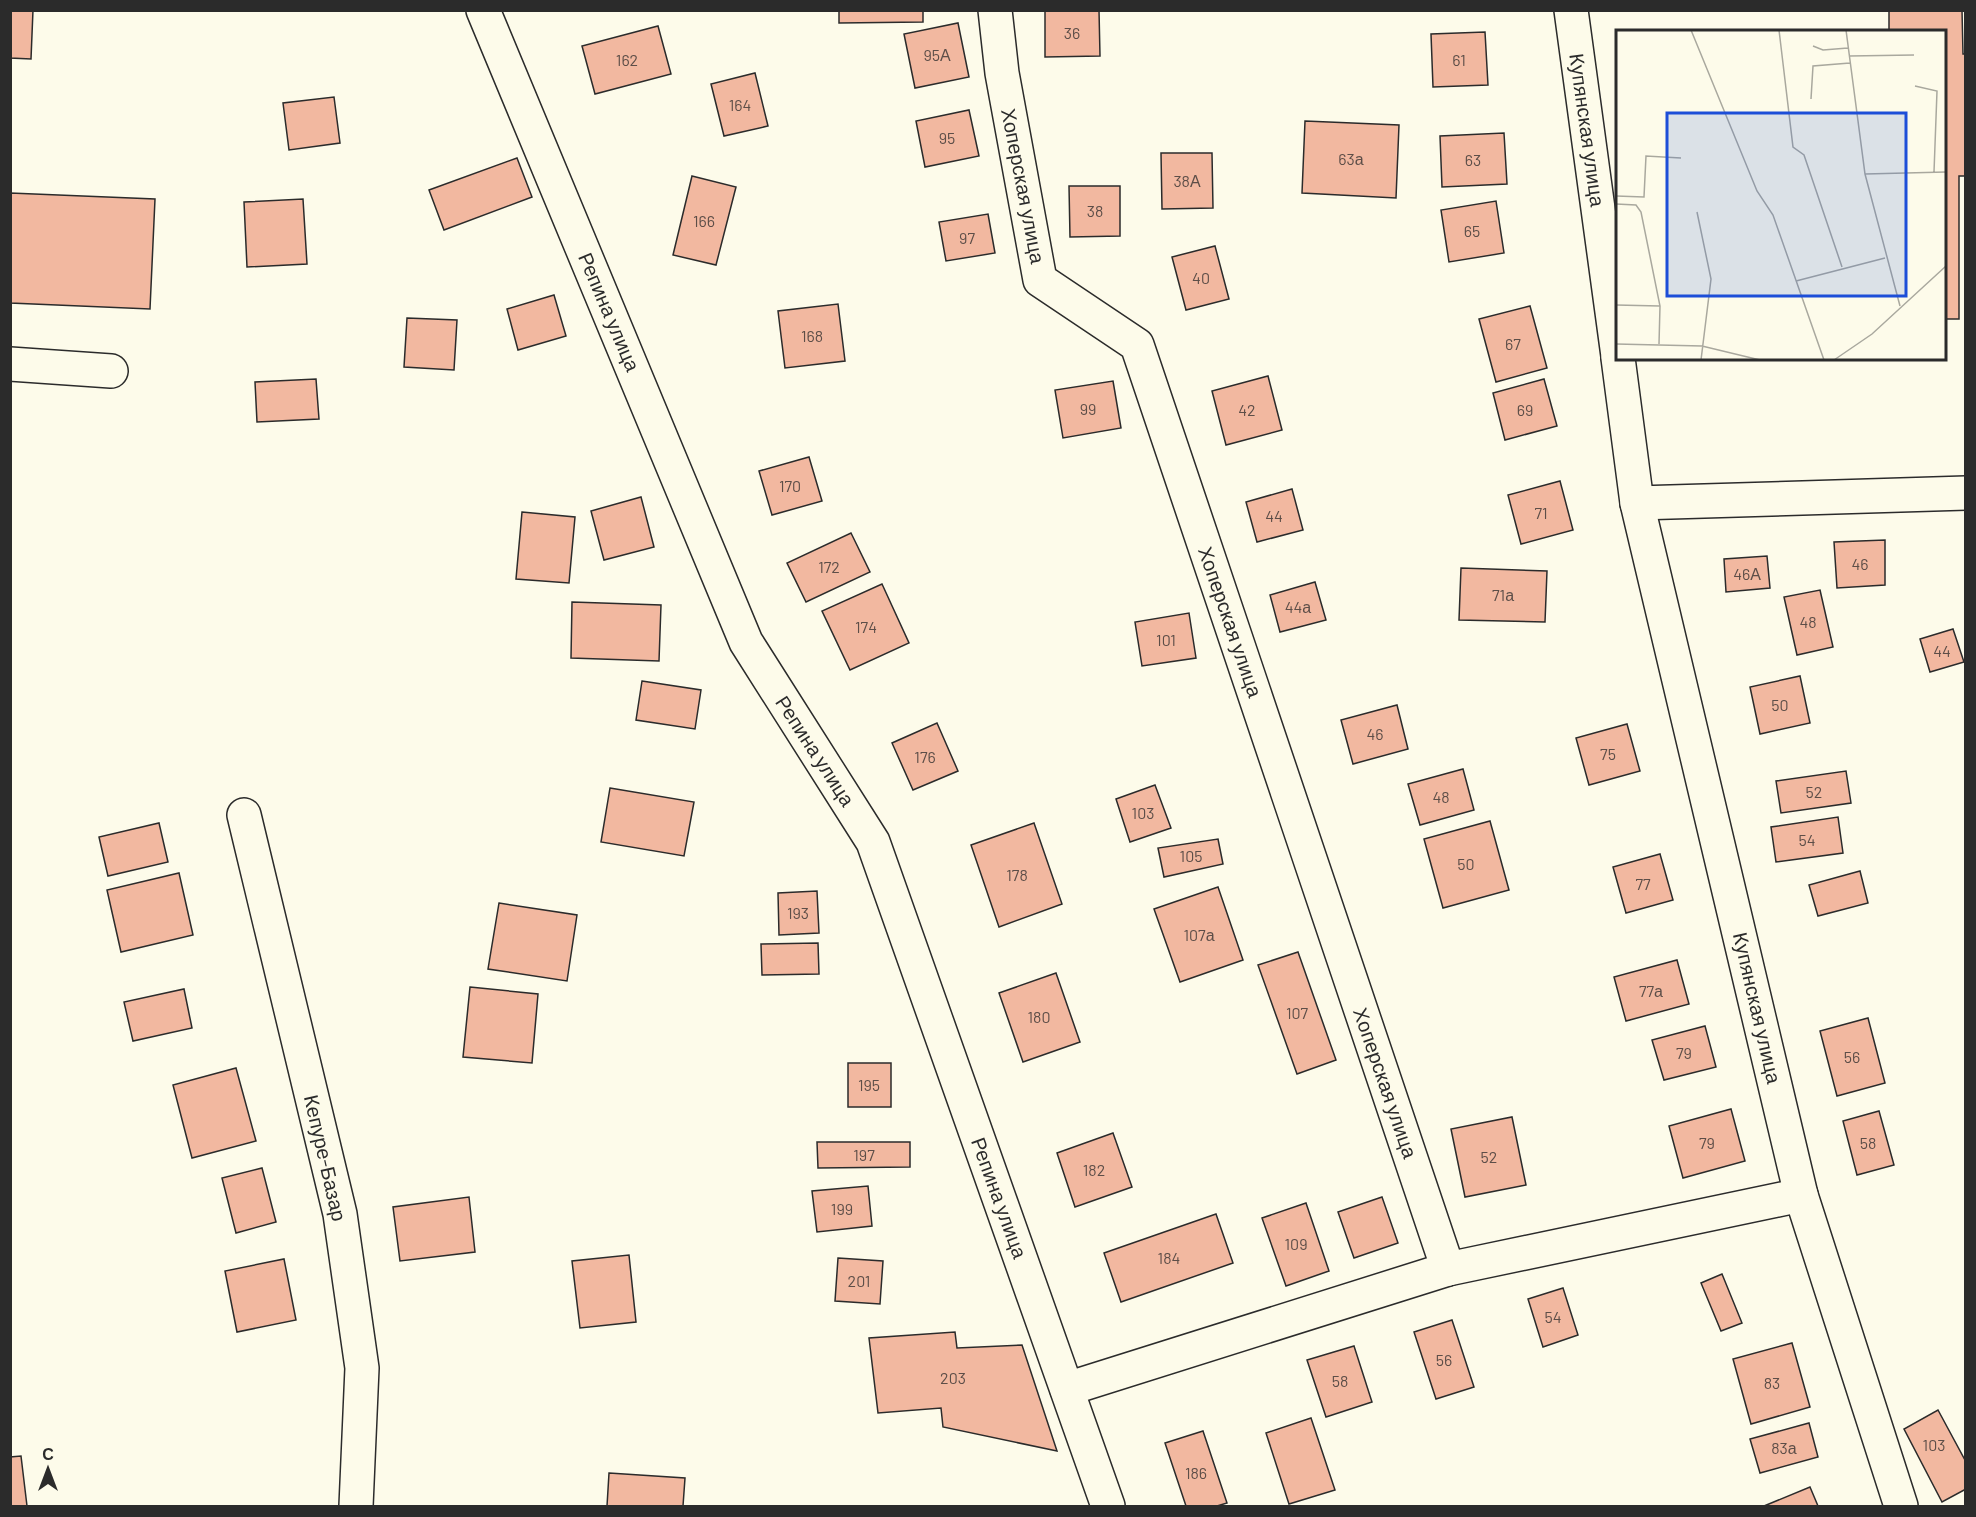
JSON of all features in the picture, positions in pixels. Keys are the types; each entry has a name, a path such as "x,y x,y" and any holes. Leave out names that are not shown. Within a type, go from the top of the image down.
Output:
{"street":[{"name":"Репина улица","path":"483,10 746,642 873,842 1108,1506"},
{"name":"Хоперская улица","path":"995,10 1002,73 1040,280 1137,345 1448,1269"},
{"name":"Купянская улица","path":"1571,10 1616,342"},
{"name":"Купянская улица","path":"1618,360 1637,503 1801,1195 1901,1506"},
{"path":"10,364 111,371"},
{"path":"1637,503 1965,493"},
{"name":"Кепуре-Базар","path":"244,815 340,1214 362,1368 356,1506"},
{"path":"1067,1389 1448,1269 1801,1195"}],"building":[{"path":"10,10 33,10 31,59 10,58"},
{"path":"839,10 923,10 923,22 839,23"},
{"path":"1099,10 1100,56 1045,57 1045,11"},
{"path":"1889,10 1962,10 1963,54 1966,54 1966,176 1959,176 1959,319 1946,319 1946,30 1889,30"},
{"path":"958,23 969,77 915,88 904,34"},
{"path":"658,26 671,74 595,94 582,46"},
{"path":"1485,32 1488,85 1433,87 1431,34"},
{"path":"755,73 768,126 724,136 711,84"},
{"path":"334,97 340,143 289,150 283,103"},
{"path":"969,110 979,156 925,167 916,121"},
{"path":"1305,121 1399,125 1396,198 1302,193"},
{"path":"1504,133 1507,184 1442,187 1440,136"},
{"path":"1161,153 1212,153 1213,208 1162,209"},
{"path":"517,158 532,197 444,230 429,190"},
{"path":"692,176 736,187 716,265 673,255"},
{"path":"1069,186 1120,186 1120,236 1070,237"},
{"path":"10,193 155,199 150,309 10,303"},
{"path":"303,199 307,264 247,267 244,202"},
{"path":"1496,201 1504,253 1449,262 1441,210"},
{"path":"988,214 995,253 946,261 939,222"},
{"path":"1215,246 1229,299 1186,310 1172,257"},
{"path":"554,295 566,336 518,350 507,309"},
{"path":"838,304 845,361 785,368 778,311"},
{"path":"1530,306 1547,368 1496,382 1479,319"},
{"path":"407,318 457,320 454,370 404,367"},
{"path":"1268,376 1282,430 1226,445 1212,391"},
{"path":"316,379 319,419 257,422 255,382"},
{"path":"1544,379 1557,426 1505,440 1493,393"},
{"path":"1113,381 1121,428 1063,438 1055,390"},
{"path":"809,457 822,501 772,515 759,471"},
{"path":"1560,481 1573,530 1521,544 1508,495"},
{"path":"1292,489 1303,530 1257,542 1246,502"},
{"path":"641,497 654,547 604,560 591,511"},
{"path":"522,512 575,517 569,583 516,579"},
{"path":"851,533 870,572 806,602 787,563"},
{"path":"1885,540 1885,585 1837,588 1834,542"},
{"path":"1767,556 1770,588 1726,592 1724,559"},
{"path":"1461,568 1547,571 1545,622 1459,620"},
{"path":"1315,582 1326,620 1280,632 1270,595"},
{"path":"882,584 909,643 850,670 822,611"},
{"path":"1820,590 1833,647 1797,655 1784,597"},
{"path":"572,602 661,605 659,661 571,658"},
{"path":"1189,613 1196,658 1142,666 1135,622"},
{"path":"1953,629 1964,662 1930,672 1920,639"},
{"path":"1800,676 1810,723 1760,734 1750,687"},
{"path":"642,681 701,690 695,729 636,720"},
{"path":"1397,705 1408,749 1353,764 1341,720"},
{"path":"937,723 958,771 913,790 892,743"},
{"path":"1627,724 1640,771 1589,785 1576,738"},
{"path":"1463,769 1474,810 1420,825 1408,784"},
{"path":"1846,771 1851,803 1781,813 1776,781"},
{"path":"1155,785 1171,828 1130,842 1116,799"},
{"path":"610,788 694,802 684,856 601,842"},
{"path":"1838,817 1843,853 1776,862 1771,827"},
{"path":"1490,821 1509,890 1443,908 1424,839"},
{"path":"159,823 168,862 108,876 99,837"},
{"path":"1034,823 1062,904 999,927 971,845"},
{"path":"1218,839 1223,864 1164,877 1158,848"},
{"path":"1660,854 1673,900 1626,913 1613,867"},
{"path":"1860,871 1868,903 1818,916 1809,885"},
{"path":"179,873 193,935 121,952 107,890"},
{"path":"1218,887 1243,960 1180,982 1154,909"},
{"path":"817,891 819,933 779,935 778,893"},
{"path":"499,903 577,915 567,981 488,969"},
{"path":"818,943 819,974 762,975 761,944"},
{"path":"1298,952 1336,1060 1297,1074 1258,965"},
{"path":"1677,960 1689,1004 1626,1021 1614,977"},
{"path":"1056,973 1080,1042 1023,1062 999,993"},
{"path":"470,987 538,994 532,1063 463,1057"},
{"path":"184,989 192,1028 133,1041 124,1002"},
{"path":"1868,1018 1885,1083 1837,1096 1820,1031"},
{"path":"1705,1026 1716,1067 1664,1080 1652,1040"},
{"path":"848,1063 891,1063 891,1107 848,1107"},
{"path":"236,1068 256,1141 192,1158 173,1085"},
{"path":"1731,1109 1745,1161 1683,1178 1669,1126"},
{"path":"1879,1111 1894,1165 1857,1175 1843,1121"},
{"path":"1512,1117 1526,1185 1465,1197 1451,1129"},
{"path":"1113,1133 1132,1187 1075,1207 1057,1153"},
{"path":"817,1142 910,1142 910,1167 818,1168"},
{"path":"262,1168 276,1222 236,1233 222,1178"},
{"path":"868,1186 872,1226 817,1232 812,1191"},
{"path":"469,1197 475,1252 400,1261 393,1207"},
{"path":"1382,1197 1398,1243 1354,1258 1338,1212"},
{"path":"1306,1203 1329,1271 1286,1286 1262,1218"},
{"path":"1216,1214 1233,1263 1121,1302 1104,1253"},
{"path":"629,1255 636,1322 580,1328 572,1261"},
{"path":"838,1258 883,1261 880,1304 835,1301"},
{"path":"284,1259 296,1320 237,1332 225,1271"},
{"path":"1722,1274 1742,1323 1721,1331 1701,1283"},
{"path":"1563,1288 1578,1335 1543,1347 1528,1299"},
{"path":"1452,1320 1474,1387 1436,1399 1414,1332"},
{"path":"955,1332 957,1348 1022,1345 1057,1451 943,1427 941,1408 878,1413 869,1338"},
{"path":"1792,1343 1810,1407 1751,1424 1733,1359"},
{"path":"1354,1346 1372,1402 1326,1417 1307,1360"},
{"path":"1938,1410 1966,1462 1966,1489 1942,1502 1904,1429"},
{"path":"1311,1418 1335,1490 1289,1504 1266,1433"},
{"path":"1809,1423 1818,1457 1760,1473 1750,1439"},
{"path":"1203,1431 1227,1503 1217,1506 1186,1506 1165,1443"},
{"path":"21,1456 27,1506 10,1506 10,1457"},
{"path":"609,1473 685,1478 683,1506 607,1506"},
{"path":"1810,1487 1818,1506 1764,1506"}]}
